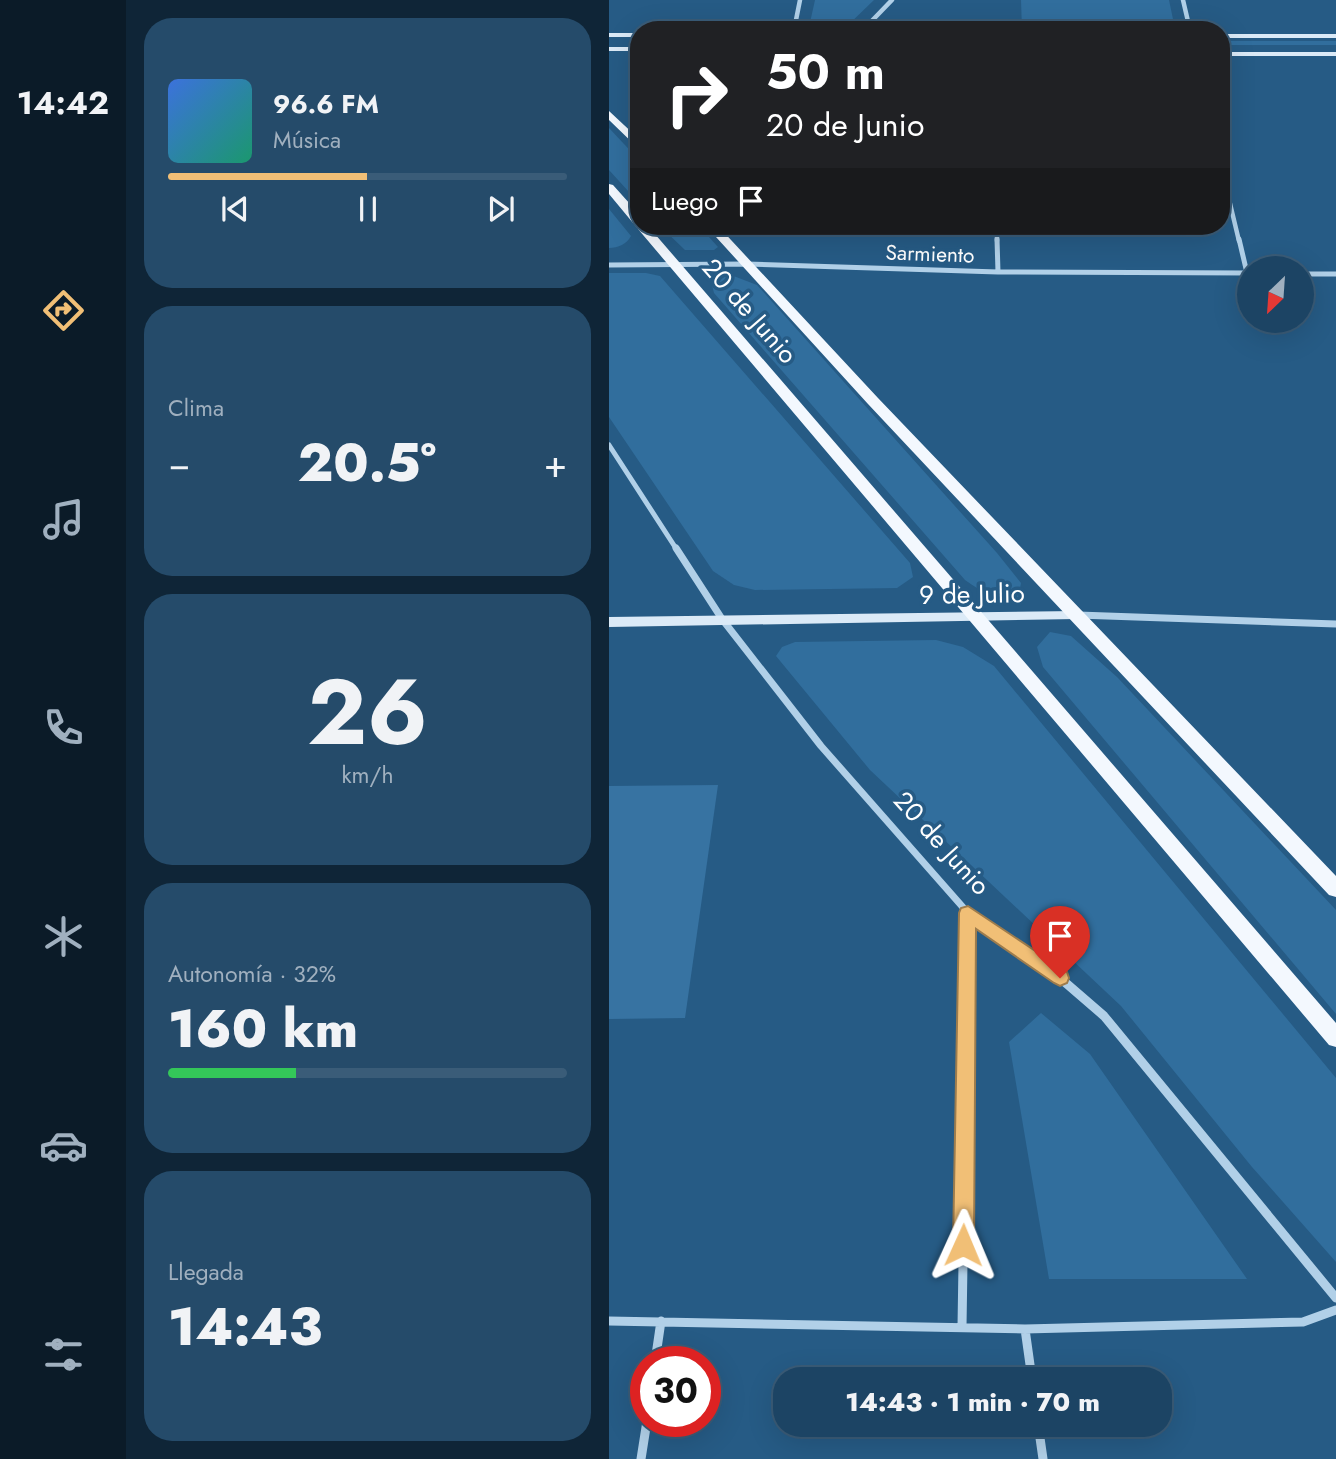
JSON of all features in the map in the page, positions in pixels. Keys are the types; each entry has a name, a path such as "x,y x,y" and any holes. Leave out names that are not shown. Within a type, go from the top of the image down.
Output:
{"main road":[{"path":"609,35 630,35"},
{"path":"1230,36 1336,36"},
{"path":"609,49 630,49"},
{"path":"1230,54 1336,54"},
{"path":"609,114 630,136"},
{"name":"20 de Junio","path":"609,187 630,212"},
{"name":"20 de Junio","path":"649,235 979,617 1336,1038"},
{"name":"20 de Junio","path":"720,235 1336,889"},
{"name":"9 de Julio","path":"609,621 1077,615"}],"street":[{"path":"796,21 800,0"},
{"path":"872,21 892,0"},
{"path":"1182,0 1188,21"},
{"path":"1230,202 1244,256"},
{"path":"997,235 998,272"},
{"name":"Sarmiento","path":"609,265 745,264 998,272 1237,273"},
{"path":"1314,274 1336,274"},
{"name":"20 de Junio","path":"609,445 722,619 821,746 968,913 1045,965 1104,1016 1336,1298"},
{"name":"9 de Julio","path":"1077,615 1336,624"},
{"path":"962,1327 968,913"},
{"path":"609,1321 1025,1329 1303,1322 1336,1310"},
{"path":"657,1346 661,1321"},
{"path":"1025,1329 1030,1367"},
{"path":"641,1459 644,1437"},
{"path":"1040,1437 1043,1459"}],"shaded area":[{"path":"815,0 874,0 852,21 810,21"},
{"path":"1021,0 1169,0 1173,21 1022,21"},
{"path":"1230,41 1336,41 1336,45 1230,45"},
{"path":"609,128 630,150 630,193 609,170"},
{"path":"609,209 631,236 622,245 609,248"},
{"path":"669,235 707,235 718,247 714,250 685,250"},
{"path":"609,273 646,273 660,276 910,563 913,577 897,588 755,590 734,585 713,571 609,417"},
{"path":"731,275 757,285 997,553 1021,583 1018,600 990,594 965,580 714,293 712,285 717,277"},
{"path":"1050,632 1071,636 1117,677 1336,910 1336,1014 1043,667 1037,647"},
{"path":"936,640 963,647 994,666 1336,1078 1336,1262 1252,1167 1121,1006 870,770 776,656 782,647 795,642"},
{"path":"1041,1013 1090,1054 1247,1279 1049,1279 1009,1042"}],"building":[{"path":"718,785 685,1018 609,1019 609,786"}],"route":[{"path":"963,1245 968,913 1060,978"}]}
